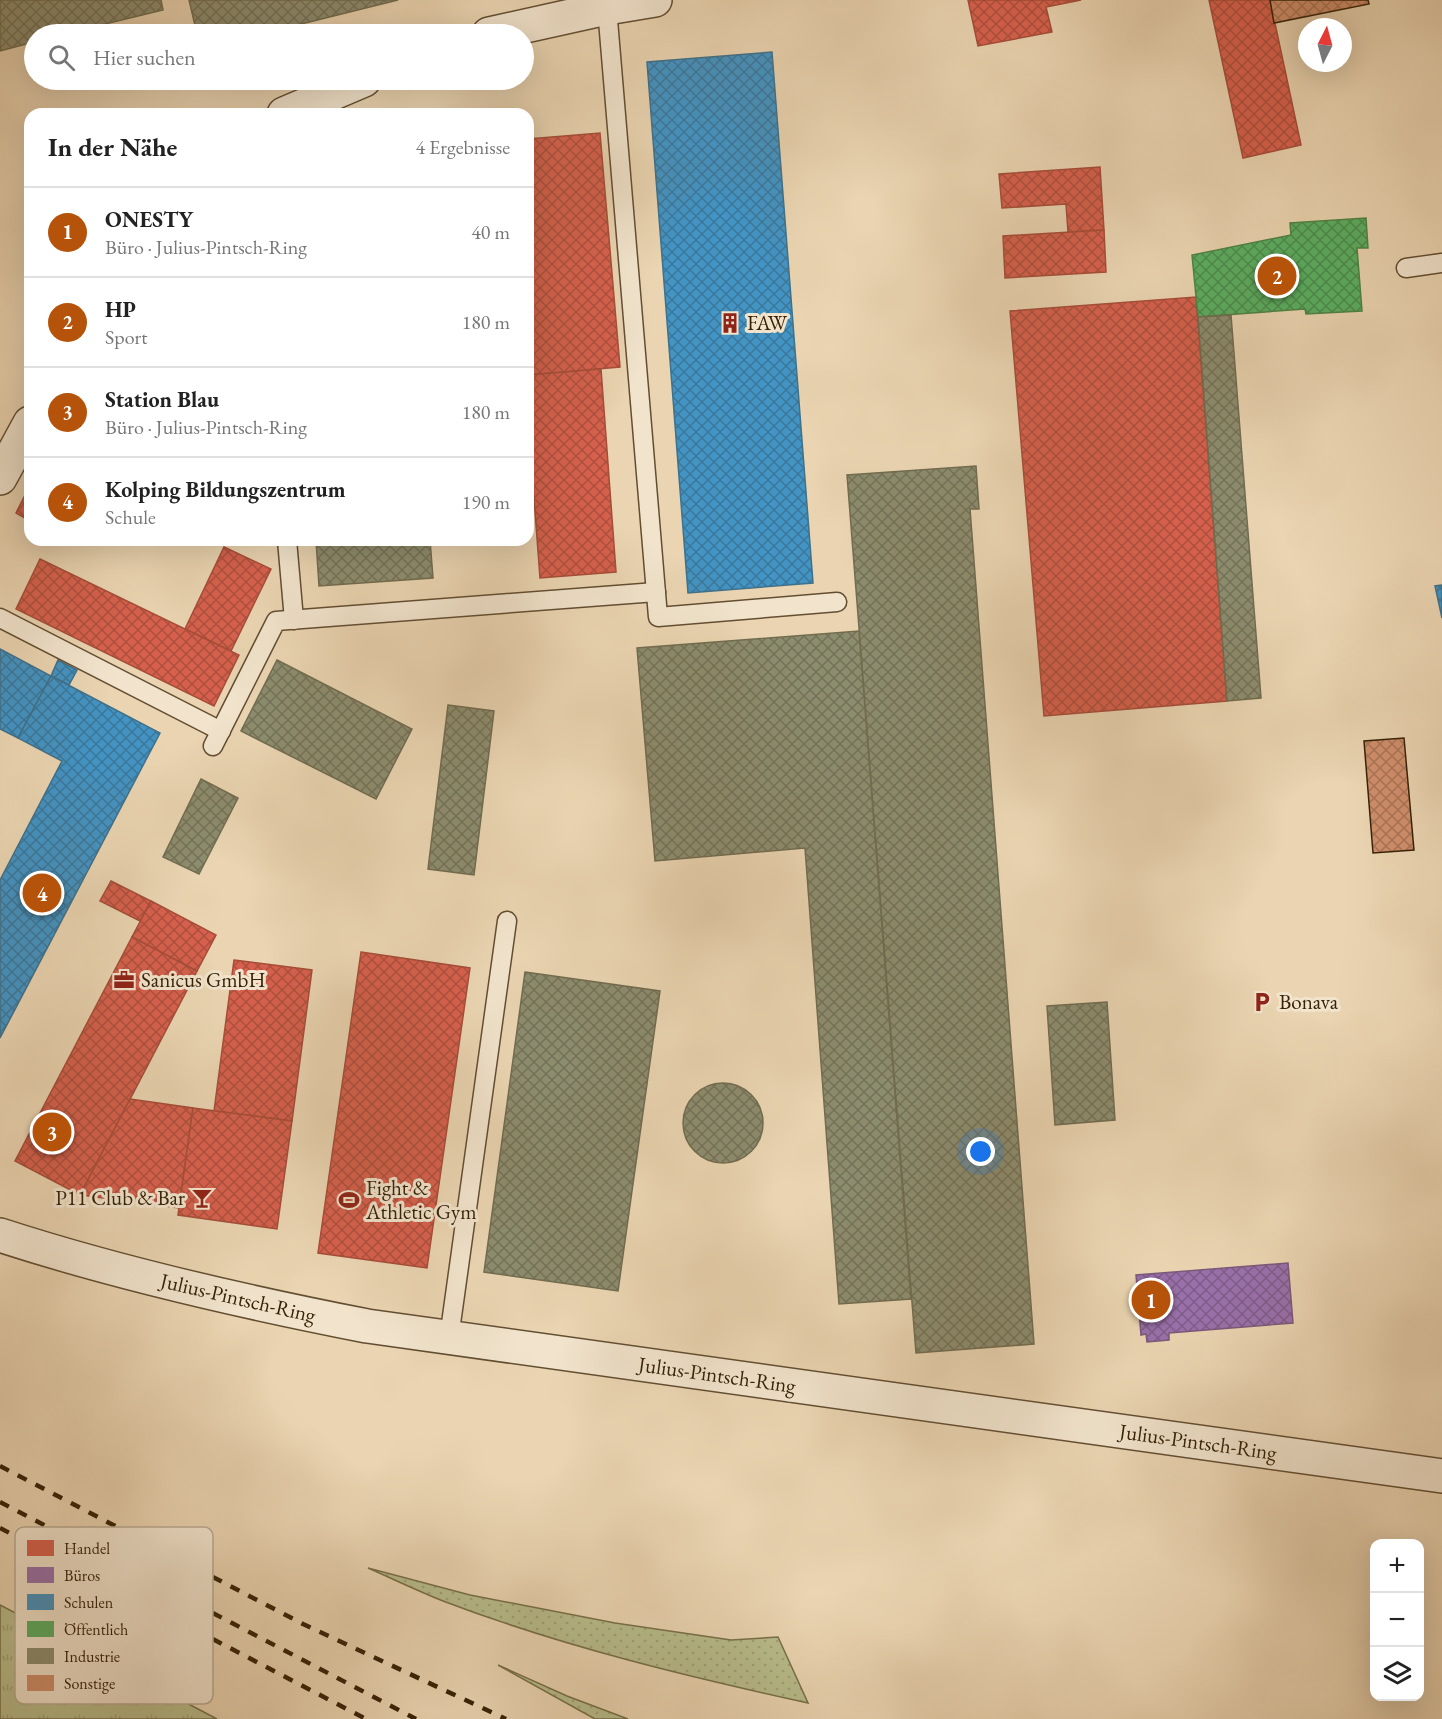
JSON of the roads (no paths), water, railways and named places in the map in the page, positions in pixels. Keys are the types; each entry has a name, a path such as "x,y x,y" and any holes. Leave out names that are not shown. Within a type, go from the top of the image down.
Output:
{"street":[{"path":"534,24 655,0"},
{"path":"298,108 340,90"},
{"path":"0,478 24,434"},
{"name":"Julius-Pintsch-Ring","path":"0,1235 196,1290 290,1311 449,1338 1442,1476"}],"lane":[{"path":"607,8 658,617 837,602"},
{"path":"1406,268 1442,263"},
{"path":"288,546 294,620"},
{"path":"0,618 217,739 276,621 656,592"},
{"path":"449,1338 507,921"}],"railway":[{"path":"0,1466 117,1527"},
{"path":"0,1502 48,1527"},
{"path":"0,1528 15,1536"},
{"path":"213,1577 303,1624 506,1719"},
{"path":"213,1613 416,1719"},
{"path":"213,1639 366,1719"}],"place":[{"name":"HP","path":"1277,276"},
{"name":"FAW","path":"730,323"},
{"name":"Kolping Bildungszentrum","path":"42,893"},
{"name":"Sanicus GmbH","path":"124,980"},
{"name":"Bonava","path":"1262,1002"},
{"name":"Station Blau","path":"52,1132"},
{"name":"P11 Club & Bar","path":"202,1198"},
{"name":"Fight & Athletic Gym","path":"349,1200"},
{"name":"ONESTY","path":"1151,1300"}]}
